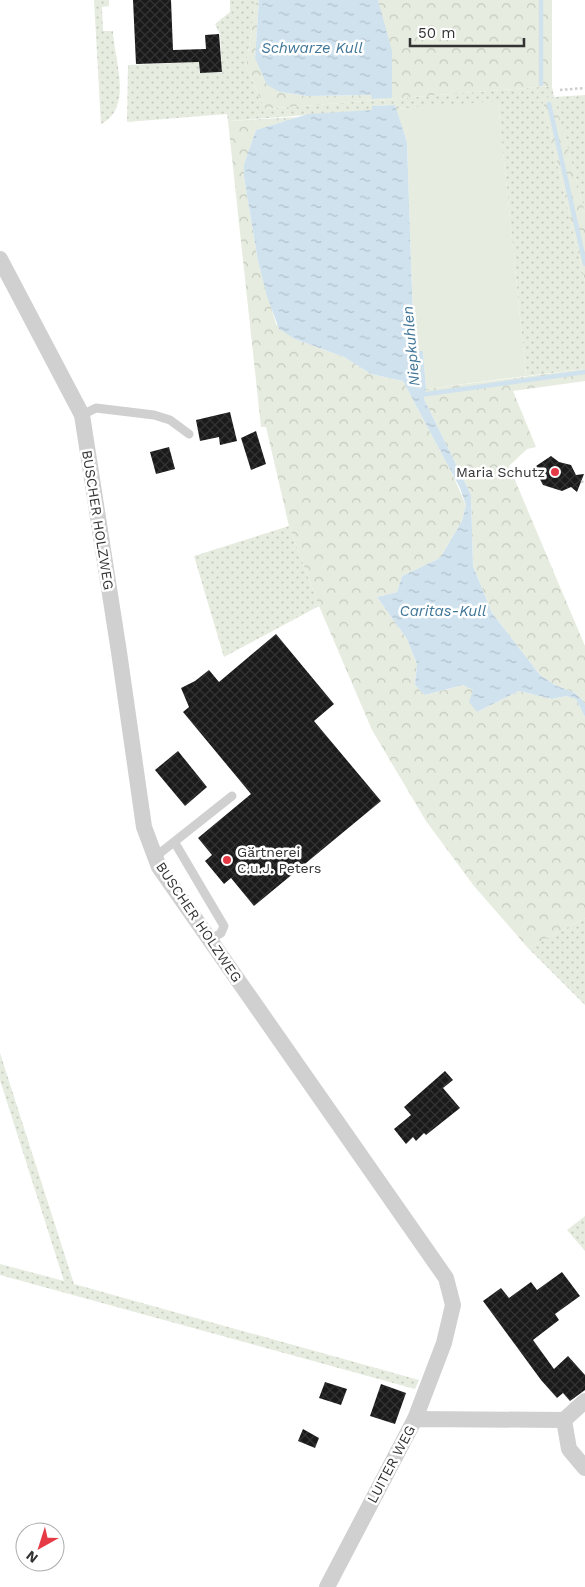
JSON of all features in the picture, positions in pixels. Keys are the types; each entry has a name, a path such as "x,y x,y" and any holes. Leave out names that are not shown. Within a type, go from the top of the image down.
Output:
{"street":[{"name":"BUSCHER HOLZWEG","path":"0,259 82,415 144,827 159,867 446,1278 453,1305 444,1343 415,1419"},
{"path":"585,1401 564,1420 569,1449 585,1468"},
{"name":"LUITER WEG","path":"327,1587 415,1419 564,1420"}],"lane":[{"path":"82,415 96,408 154,415 170,420 189,434"},
{"path":"155,857 176,843 232,796"},
{"path":"176,843 222,922 222,932 210,940"}],"path":[{"path":"560,90 585,88"}],"green space":[{"path":"94,0 109,0 109,6 102,7 103,31 113,31 120,82 120,95 117,107 111,117 101,124"},
{"path":"230,0 256,0 246,67 265,109 552,86 554,97 585,95 585,212 554,98 542,98 585,282 585,369 526,376 498,102 396,109 395,105 373,106 373,110 228,121 227,114 127,122 128,65 199,62 199,73 222,73 220,34 215,24 230,12"},
{"path":"256,0 259,0 255,58 280,92 307,96 372,95 372,99 392,97 378,0 552,0 552,86 265,109 246,67"},
{"path":"554,97 585,212 585,282 542,98"},
{"path":"498,101 526,376 426,389 423,351 414,351 407,142 396,109"},
{"path":"298,117 256,130 244,164 244,177 258,261 276,324 295,339 344,357 371,374 403,381 451,471 466,505 462,521 440,558 402,576 397,592 377,597 407,639 417,664 415,685 425,695 463,685 473,690 477,712 519,691 552,699 566,696 576,699 585,717 585,918 528,948 474,886 426,821 372,730 319,606 289,526 266,427 261,427 228,121"},
{"path":"585,369 585,381 513,391 536,447 527,449 509,466 585,646 585,704 575,693 555,685 540,675 492,613 473,566 471,495 424,399 426,389"},
{"path":"289,526 319,606 224,657 194,556"},
{"path":"585,918 585,1005 528,948"},
{"path":"0,1053 74,1284 419,1380 415,1389 0,1275 0,1264 64,1281 0,1080"},
{"path":"585,1216 585,1251 567,1230"}],"water":[{"name":"Schwarze Kull","path":"259,0 378,0 392,51 392,98 372,99 371,95 307,96 280,92 267,85 255,58"},
{"path":"395,105 407,142 414,351 423,351 426,389 424,399 471,495 473,566 492,613 540,675 555,685 575,693 582,700 585,704 585,717 576,699 566,696 552,699 519,691 477,712 469,702 473,690 463,685 425,695 415,685 417,664 407,639 377,597 397,592 402,576 440,558 462,521 466,505 460,488 403,381 371,374 344,357 295,339 279,329 267,296 258,261 244,177 244,164 256,130 308,114 372,110 372,106"}],"building":[{"path":"133,0 171,0 173,50 206,49 205,35 219,34 222,72 200,73 199,62 136,64"},
{"path":"230,412 237,441 220,445 219,437 200,441 196,420"},
{"path":"256,431 266,464 251,470 241,438"},
{"path":"169,447 175,469 156,474 150,452"},
{"name":"Maria Schutz","path":"551,456 559,462 571,465 576,475 584,474 577,492 571,487 562,491 543,485 535,470 536,466"},
{"path":"276,634 334,704 314,721 381,801 254,906 231,878 224,884 205,861 212,855 198,838 251,794 183,712 189,707 181,688 195,681 209,670 219,682"},
{"path":"178,751 207,787 185,806 155,770"},
{"path":"445,1071 453,1080 443,1088 460,1108 426,1135 424,1133 416,1141 413,1137 406,1144 394,1129 411,1115 404,1107"},
{"path":"562,1272 580,1296 555,1314 559,1320 533,1340 554,1369 568,1356 585,1375 585,1390 570,1401 563,1393 557,1398 541,1380 483,1301 501,1288 509,1298 531,1282 537,1290"},
{"path":"325,1382 347,1389 341,1405 319,1398"},
{"path":"381,1384 406,1393 395,1424 370,1416"},
{"path":"303,1429 319,1438 315,1448 298,1441"}],"waterway":[{"path":"541,0 541,84"},
{"path":"549,104 585,264"},
{"path":"420,395 585,372"}],"place":[{"name":"Maria Schutz","path":"555,472"},
{"name":"Gärtnerei C.u.J. Peters","path":"227,860"}],"water label":[{"name":"Niepkuhlen","path":"411,346"},
{"name":"Caritas-Kull","path":"443,611"}]}
